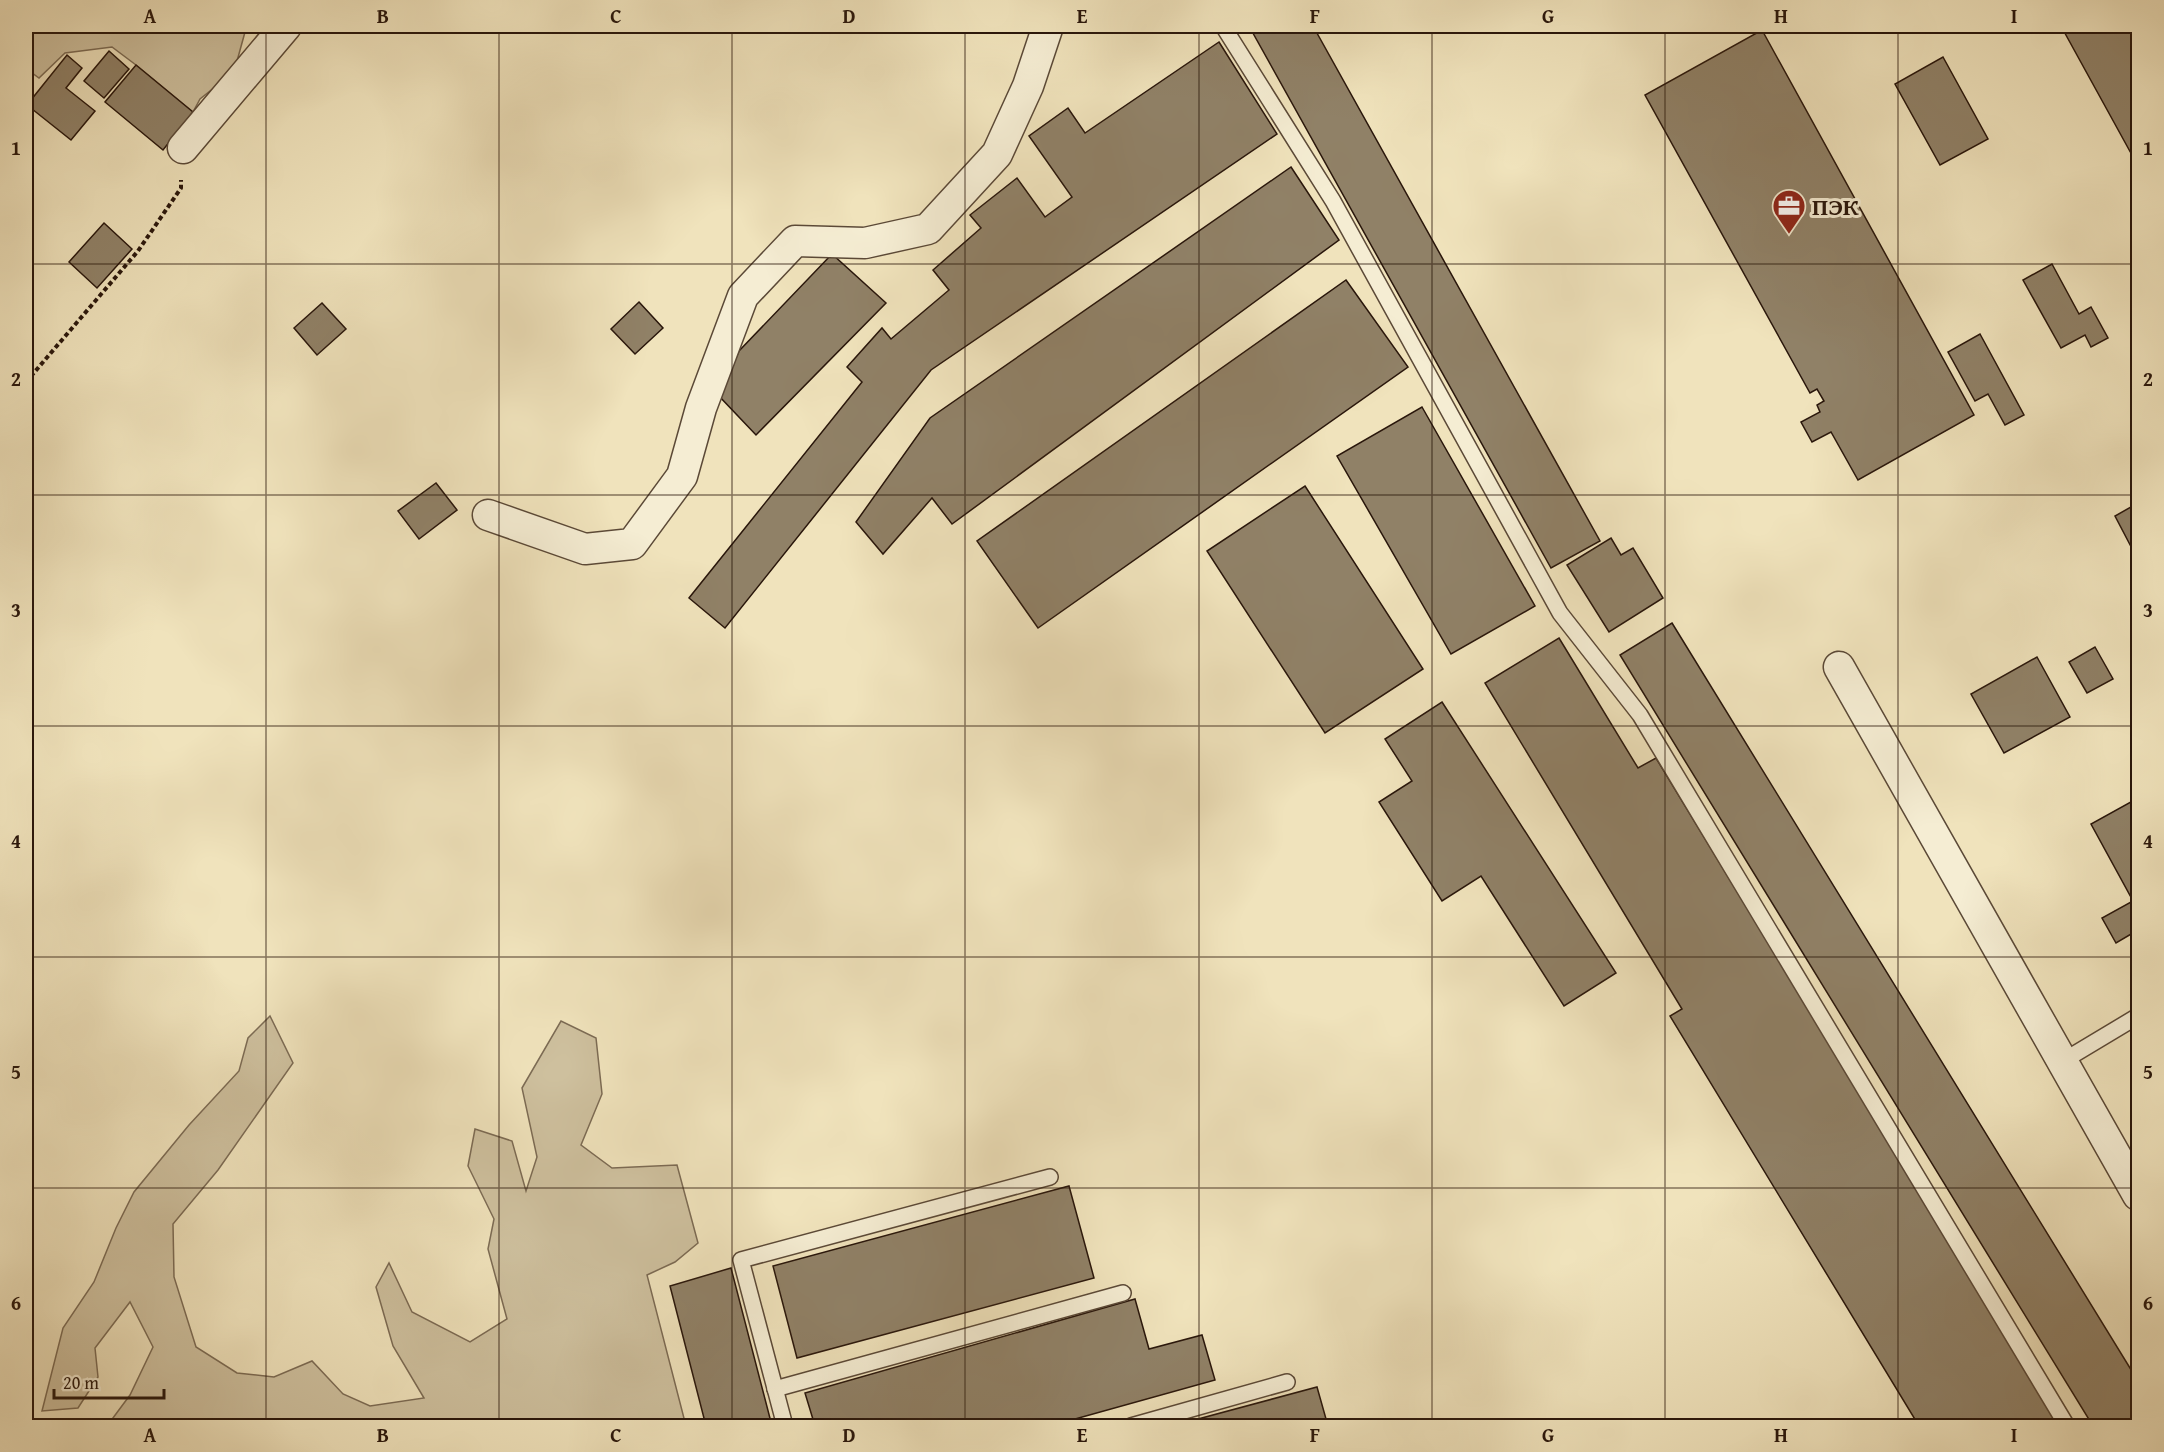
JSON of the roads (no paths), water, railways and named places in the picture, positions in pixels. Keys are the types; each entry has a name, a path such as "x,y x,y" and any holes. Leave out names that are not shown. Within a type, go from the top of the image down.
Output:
{"street":[{"path":"183,148 286,26"},
{"path":"488,515 585,549 632,544 682,476 701,408 743,296 795,241 865,243 928,229 997,154 1028,86 1048,26"},
{"path":"1839,667 2139,1195"}],"lane":[{"path":"1223,26 1333,201 1560,614 1640,715 2067,1426"},
{"path":"2063,1061 2139,1016"},
{"path":"785,1426 741,1260 1050,1177"},
{"path":"775,1389 1123,1293"},
{"path":"1131,1426 1287,1382"}],"place":[{"name":"ПЭК","path":"1789,235"}]}
